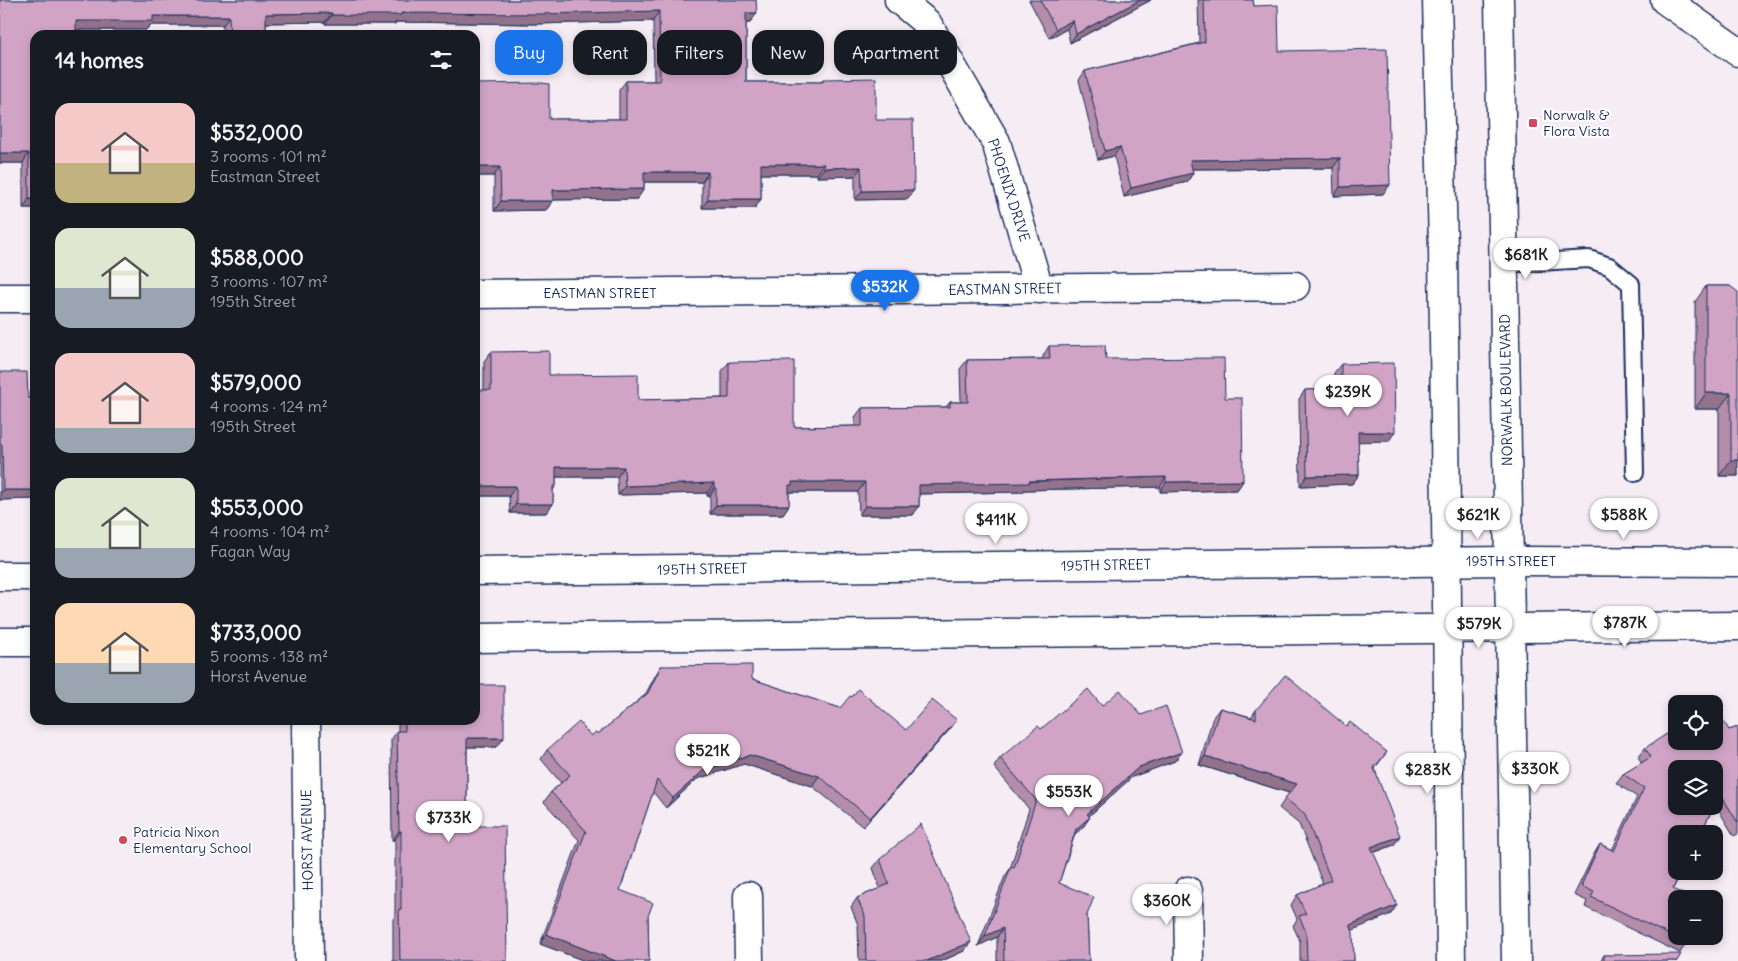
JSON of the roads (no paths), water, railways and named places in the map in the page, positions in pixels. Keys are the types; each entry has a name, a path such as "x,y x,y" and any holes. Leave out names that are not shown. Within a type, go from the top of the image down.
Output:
{"street":[{"name":"PHOENIX DRIVE","path":"899,0 927,23 996,142 1039,289"},
{"path":"1437,0 1451,961"},
{"name":"NORWALK BOULEVARD","path":"1498,0 1516,961"},
{"path":"1665,0 1738,52"},
{"name":"EASTMAN STREET","path":"480,294 1295,286"},
{"path":"0,298 30,298"},
{"name":"195TH STREET","path":"480,571 1446,561 1738,562"},
{"path":"0,576 30,576"},
{"path":"480,638 1738,626"},
{"path":"0,642 30,642"},
{"name":"HORST AVENUE","path":"306,725 309,961"},
{"path":"1188,891 1189,961"},
{"path":"748,896 749,961"}],"lane":[{"path":"1504,264 1589,259 1609,266 1631,284 1634,473"}],"place":[{"name":"Norwalk & Flora Vista","path":"1533,123"},
{"name":"Patricia Nixon Elementary School","path":"123,840"}]}
